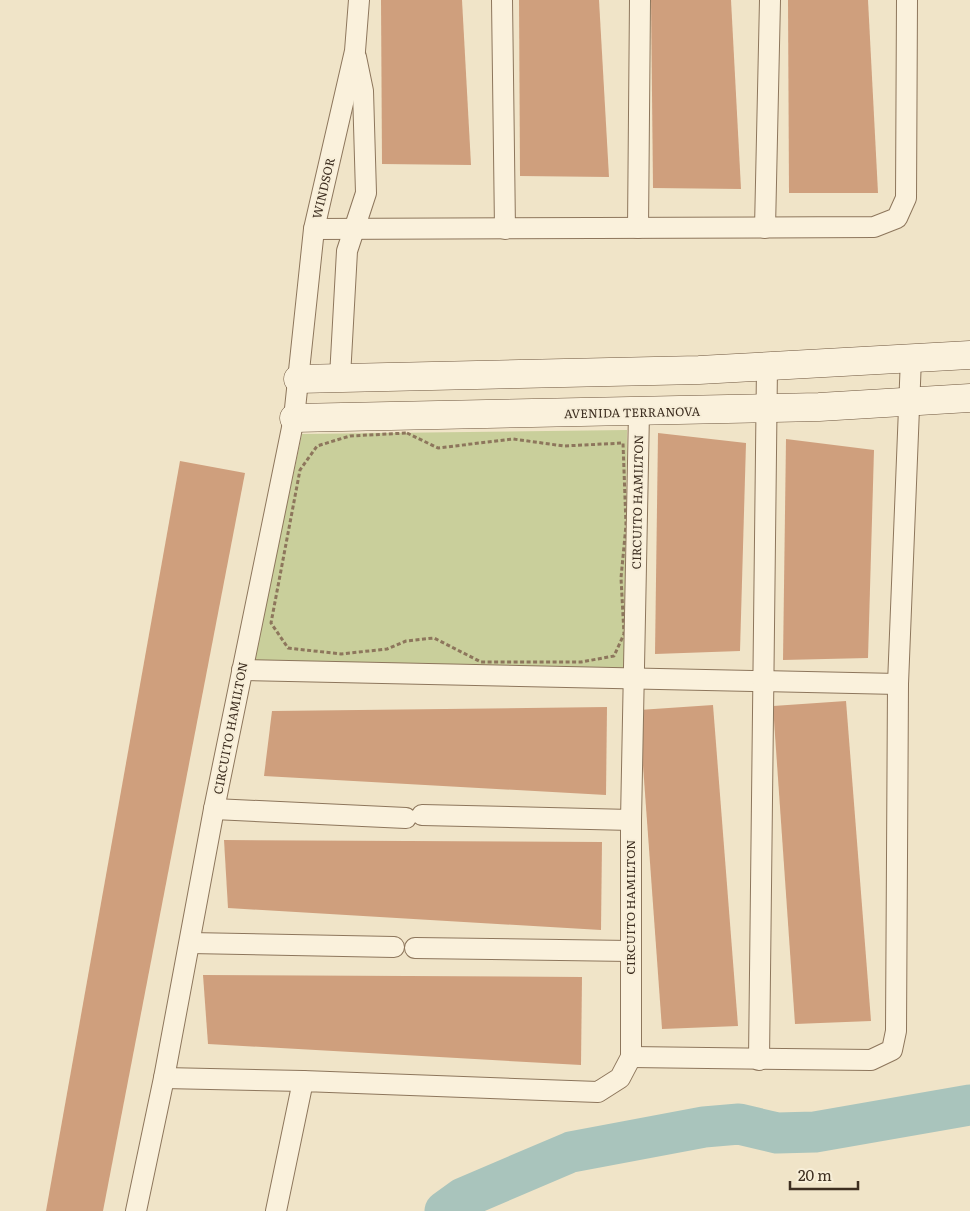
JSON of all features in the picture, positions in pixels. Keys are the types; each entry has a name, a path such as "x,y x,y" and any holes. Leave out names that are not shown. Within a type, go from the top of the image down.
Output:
{"street":[{"name":"WINDSOR","path":"298,379 314,229 355,51 359,0"},
{"path":"502,0 505,229"},
{"path":"638,228 640,0"},
{"path":"766,228 770,0"},
{"path":"314,229 874,227 897,218 906,198 907,0"},
{"path":"340,377 348,251 366,193 363,91 355,51"},
{"path":"298,379 689,371 970,355"},
{"path":"164,1078 598,1092 620,1078 631,1058 871,1060 892,1050 896,1031 898,684 911,358"},
{"path":"760,1060 767,366"},
{"name":"CIRCUITO HAMILTON","path":"136,1211 164,1078 214,809 294,418 298,379"},
{"name":"AVENIDA TERRANOVA","path":"294,418 639,412 970,398"},
{"name":"CIRCUITO HAMILTON","path":"631,1058 631,820 639,412"},
{"path":"242,670 898,684"},
{"path":"214,809 414,816 631,820"},
{"path":"190,943 394,947"},
{"path":"415,948 630,951"},
{"path":"276,1211 303,1081"}],"path":[{"path":"407,433 438,448 513,439 564,446 623,443 626,525 621,578 624,634 614,656 581,662 482,662 434,638 406,641 387,649 341,654 288,648 271,623 300,470 317,446 350,436 407,433"}],"green space":[{"path":"627,430 624,670 253,665 302,434"}],"building":[{"path":"381,0 462,0 471,165 382,164"},
{"path":"519,0 599,0 609,177 520,176"},
{"path":"651,0 731,0 741,189 653,188"},
{"path":"788,0 868,0 878,193 789,193"},
{"path":"658,433 746,443 740,651 655,654"},
{"path":"786,439 874,450 868,658 783,660"},
{"path":"180,461 245,473 103,1211 46,1211"},
{"path":"846,701 871,1021 795,1024 773,706"},
{"path":"713,705 738,1026 662,1029 639,710"},
{"path":"607,707 606,795 264,776 272,711"},
{"path":"224,840 602,842 601,930 228,908"},
{"path":"203,975 582,977 581,1065 208,1044"}],"waterway":[{"path":"445,1211 463,1198 571,1152 704,1127 739,1124 777,1133 815,1132 970,1105"}]}
